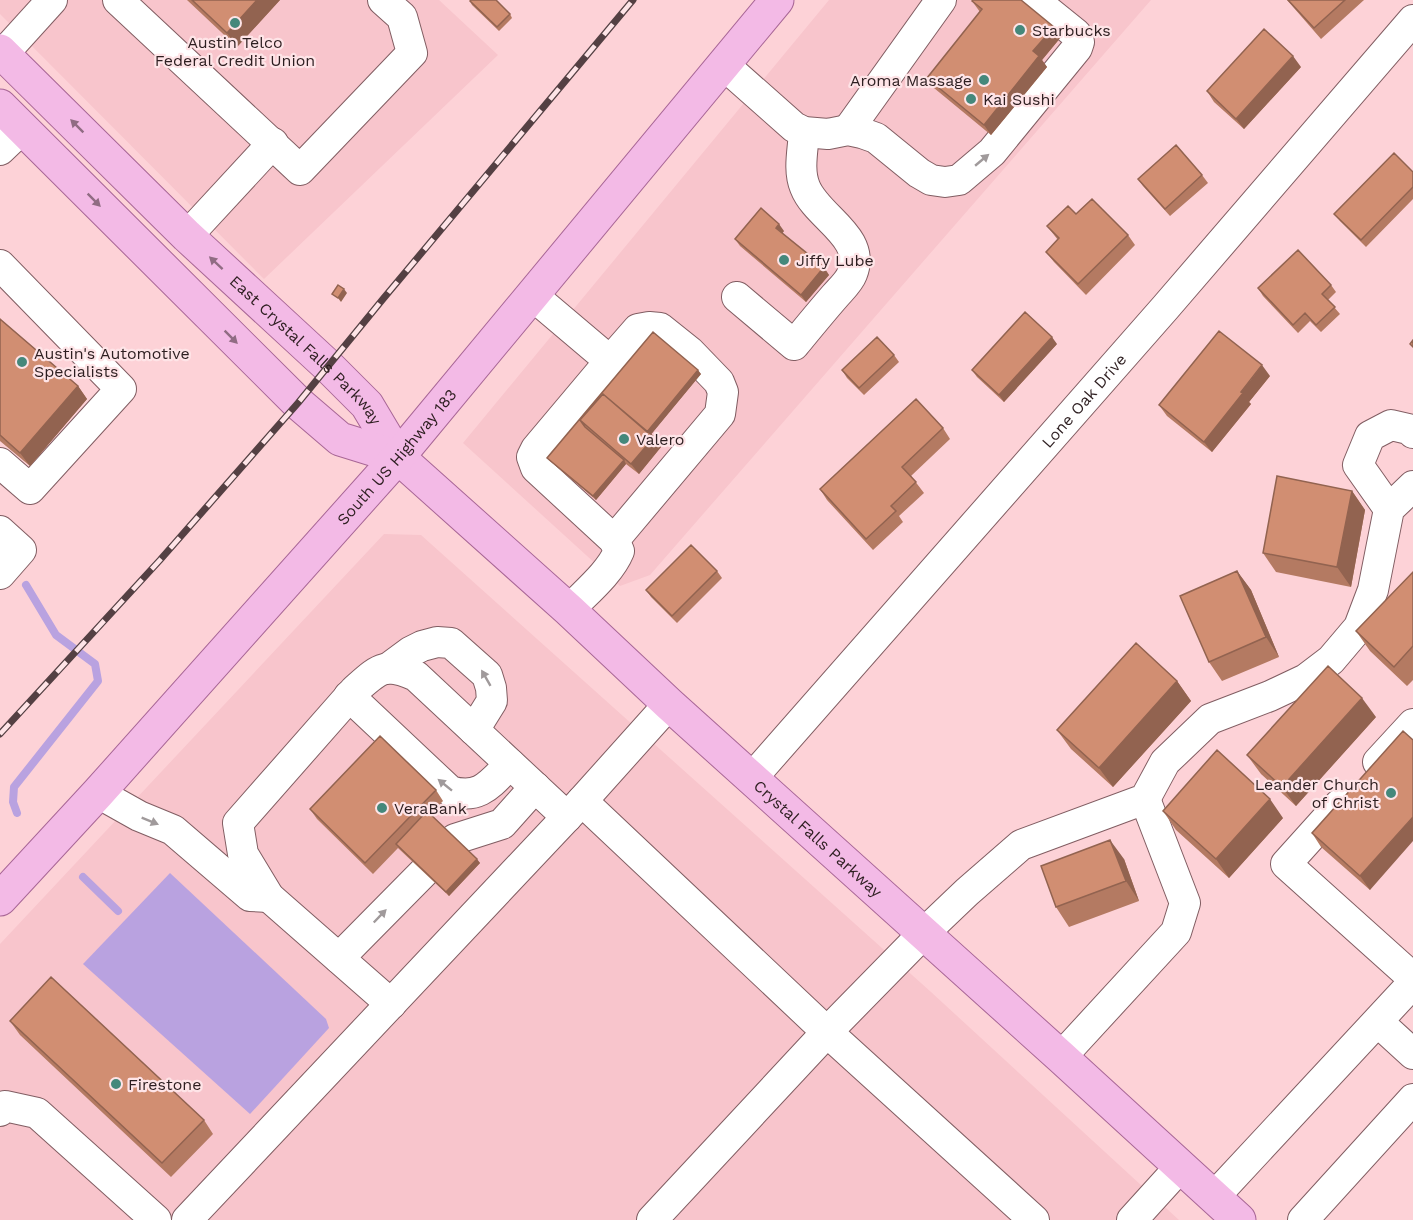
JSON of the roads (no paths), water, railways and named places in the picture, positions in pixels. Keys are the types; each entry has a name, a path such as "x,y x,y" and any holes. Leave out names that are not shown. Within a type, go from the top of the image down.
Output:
{"main road":[{"name":"South US Highway 183","path":"0,899 98,793 398,457 777,0"},
{"name":"East Crystal Falls Parkway","path":"2,52 187,236 367,405 398,457"},
{"name":"East Crystal Falls Parkway","path":"0,106 11,140 298,404 340,439 398,457"},
{"name":"Crystal Falls Parkway","path":"398,457 1239,1220"}],"street":[{"path":"2,52 52,0"},
{"path":"118,0 300,170 412,53 402,17 383,0"},
{"path":"848,130 941,0"},
{"path":"724,65 794,127 804,132 828,134 848,130 876,138 931,180 945,182 959,180 992,152 1077,48 1079,42 1076,34 1034,0"},
{"name":"Lone Oak Drive","path":"751,779 1157,317 1413,20"},
{"path":"737,297 794,345 851,277 856,262 852,245 805,189 801,174 804,132"},
{"path":"187,236 273,143"},
{"path":"0,265 121,389 30,489 0,463"},
{"path":"532,295 610,361"},
{"path":"569,610 616,558 619,550 614,540 536,468 532,457 536,449 638,329 660,328 709,370 719,382 723,392 720,414 614,540"},
{"path":"1389,509 1358,465 1370,436 1391,425 1412,430 1413,433"},
{"path":"652,1220 827,1032 924,933 1021,845 1145,799 1165,762 1210,719 1270,696 1306,679 1331,660 1359,627 1373,590 1389,509 1413,486"},
{"path":"0,531 21,550 0,574"},
{"path":"387,669 422,646 437,642 451,643 487,675 491,688 492,702 474,730"},
{"path":"391,1004 269,897 243,854 238,823 349,696 376,671 396,667 416,675 535,787 574,809 827,1032 1034,1220"},
{"path":"349,696 450,790 462,794 474,794 486,788 510,764"},
{"path":"187,1220 574,809 669,704"},
{"path":"1413,724 1286,864 1413,978"},
{"path":"455,839 502,824 535,787"},
{"path":"98,793 139,816 173,830 250,896 269,897"},
{"path":"1061,1057 1176,932 1185,903 1145,799"},
{"path":"339,958 424,872"},
{"path":"1214,1197 1413,984"},
{"path":"1378,1022 1413,1054"},
{"path":"1303,1220 1413,1099"},
{"path":"0,1111 5,1106 37,1113 156,1220"},
{"path":"1132,1220 1181,1166"}],"waterway":[{"path":"17,813 13,802 14,787 98,681 95,664 56,635 26,585"},
{"path":"83,877 118,911"}],"railway":[{"path":"0,734 160,560 298,403 633,0"}],"place":[{"name":"Austin Telco Federal Credit Union","path":"235,23"},
{"name":"Starbucks","path":"1020,30"},
{"name":"Aroma Massage","path":"984,80"},
{"name":"Kai Sushi","path":"971,99"},
{"name":"Jiffy Lube","path":"784,260"},
{"name":"Austin's Automotive Specialists","path":"22,362"},
{"name":"Valero","path":"624,439"},
{"name":"Leander Church of Christ","path":"1391,793"},
{"name":"VeraBank","path":"382,808"},
{"name":"Firestone","path":"116,1084"}]}
